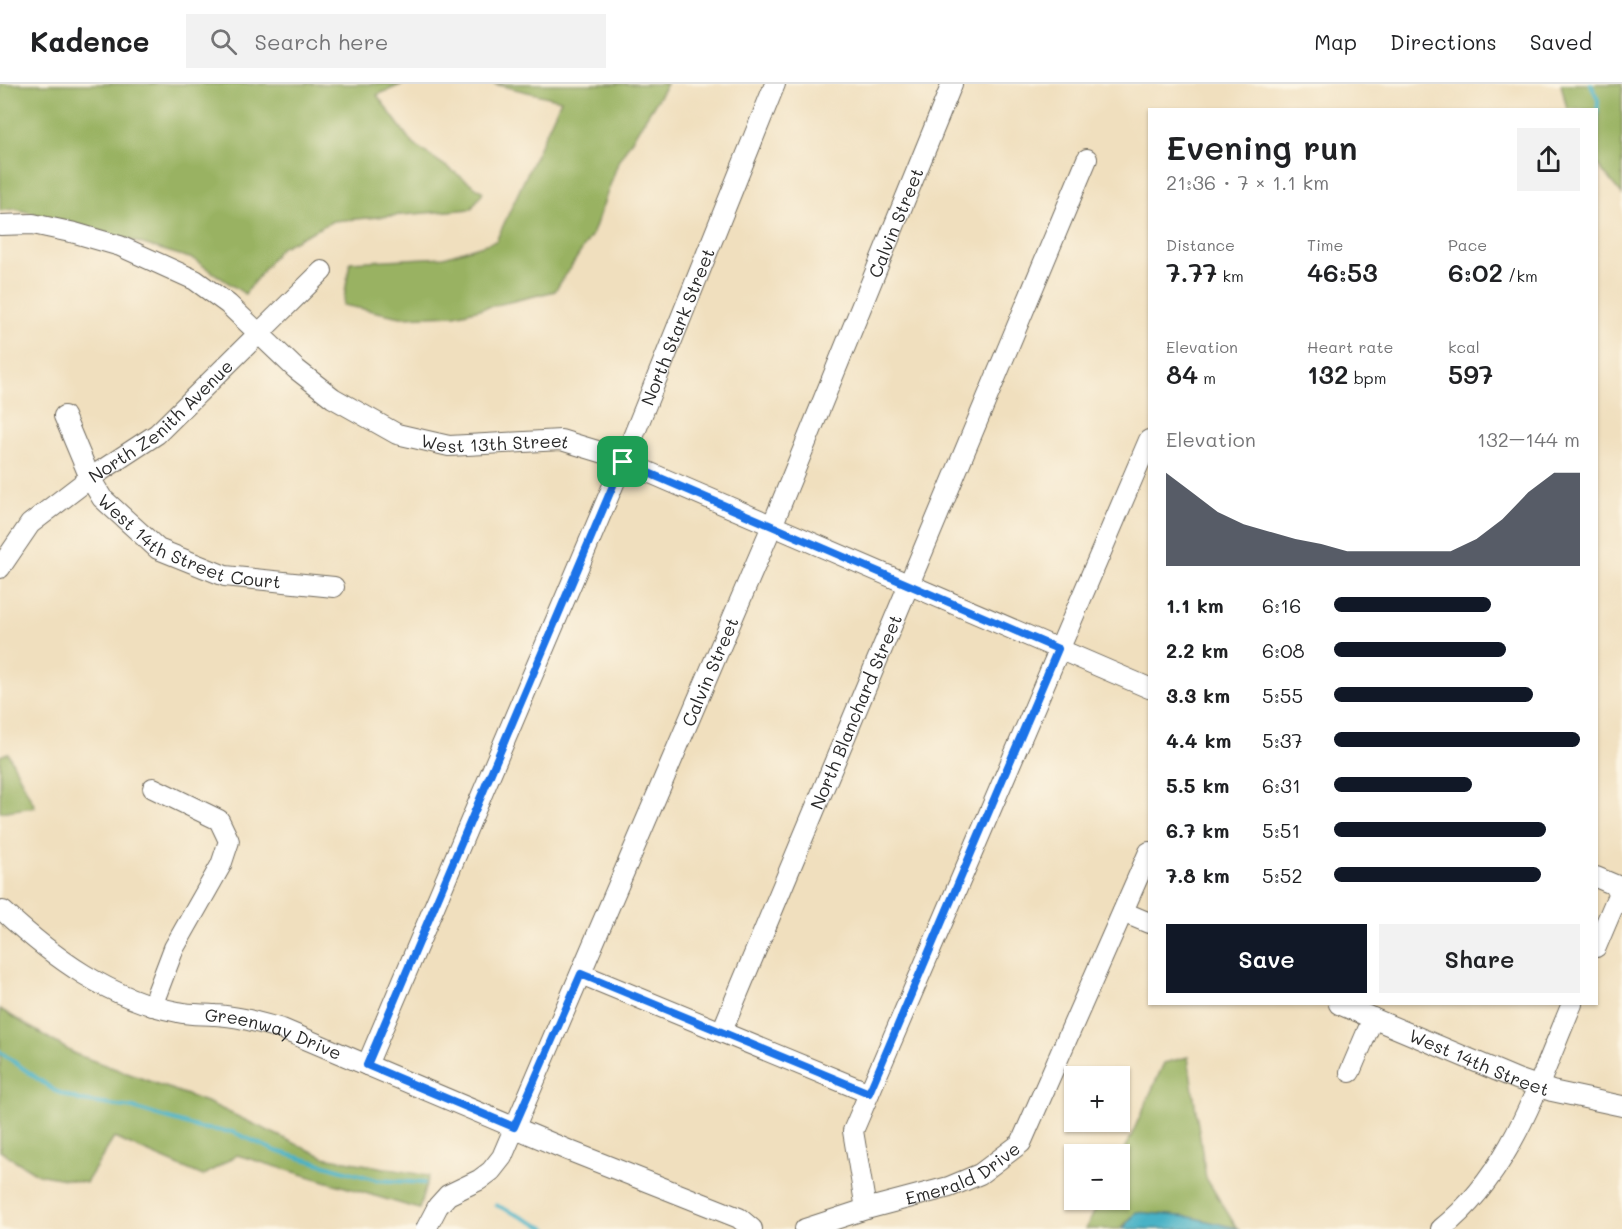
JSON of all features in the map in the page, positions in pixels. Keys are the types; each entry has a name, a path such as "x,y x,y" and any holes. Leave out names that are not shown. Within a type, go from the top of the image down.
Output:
{"street":[{"name":"North Stark Street","path":"367,1065 623,462 775,84"},
{"name":"Calvin Street","path":"426,1229 438,1206 448,1195 491,1171 502,1157 772,526 952,84"},
{"name":"North Blanchard Street","path":"722,1031 1087,159"},
{"name":"West 13th Street","path":"0,225 33,224 75,233 120,246 195,280 228,304 296,369 333,398 397,434 449,446 561,440 604,453 1148,688"},
{"name":"North Zenith Avenue","path":"0,568 30,524 90,478 157,434 322,271"},
{"name":"West 14th Street Court","path":"64,416 90,478 102,498 158,549 225,576 334,587"},
{"path":"866,1209 853,1131 1148,442"},
{"path":"152,1006 174,948 221,865 229,842 219,820 153,788"},
{"name":"Emerald Drive","path":"805,1229 866,1209 950,1187 980,1174 1021,1143 1148,854"},
{"path":"1598,878 1622,888 1598,942"},
{"name":"Greenway Drive","path":"3,911 40,945 100,986 152,1006 181,1013 246,1019 282,1029 514,1127 739,1218 752,1229"},
{"path":"1123,912 1148,923"},
{"path":"581,974 869,1093"},
{"name":"West 14th Street","path":"1342,1005 1537,1085 1622,1106"},
{"path":"1441,1229 1469,1203 1494,1174 1512,1144 1572,1005"},
{"path":"1350,1072 1372,1018"}],"green space":[{"path":"0,84 403,84 377,95 412,143 483,192 471,209 333,221 280,248 245,294 193,259 86,227 15,209 0,211"},
{"path":"494,84 667,84 619,160 593,233 555,291 455,315 401,317 343,305 350,262 444,257 496,241 561,100"},
{"path":"1561,84 1622,84 1622,195 1598,165 1598,108 1567,108"},
{"path":"8,753 35,807 0,812 0,756"},
{"path":"0,1009 75,1054 209,1103 324,1157 429,1176 419,1209 237,1155 203,1176 114,1138 86,1183 37,1174 0,1151"},
{"path":"1188,1057 1206,1178 1237,1228 1189,1217 1137,1212 1120,1229 1085,1229 1095,1210 1130,1210 1130,1144 1128,1144 1164,1063"}],"water":[{"path":"1136,1212 1190,1217 1240,1229 1123,1229"}],"waterway":[{"path":"1591,84 1598,100 1598,108"},
{"path":"0,1052 55,1091 82,1101 133,1108 199,1128 233,1132 276,1151 377,1180 424,1183"},
{"path":"496,1205 547,1229"}],"route":[{"path":"623,462 1058,649 869,1093 581,974 514,1127 367,1065 623,462"}]}
